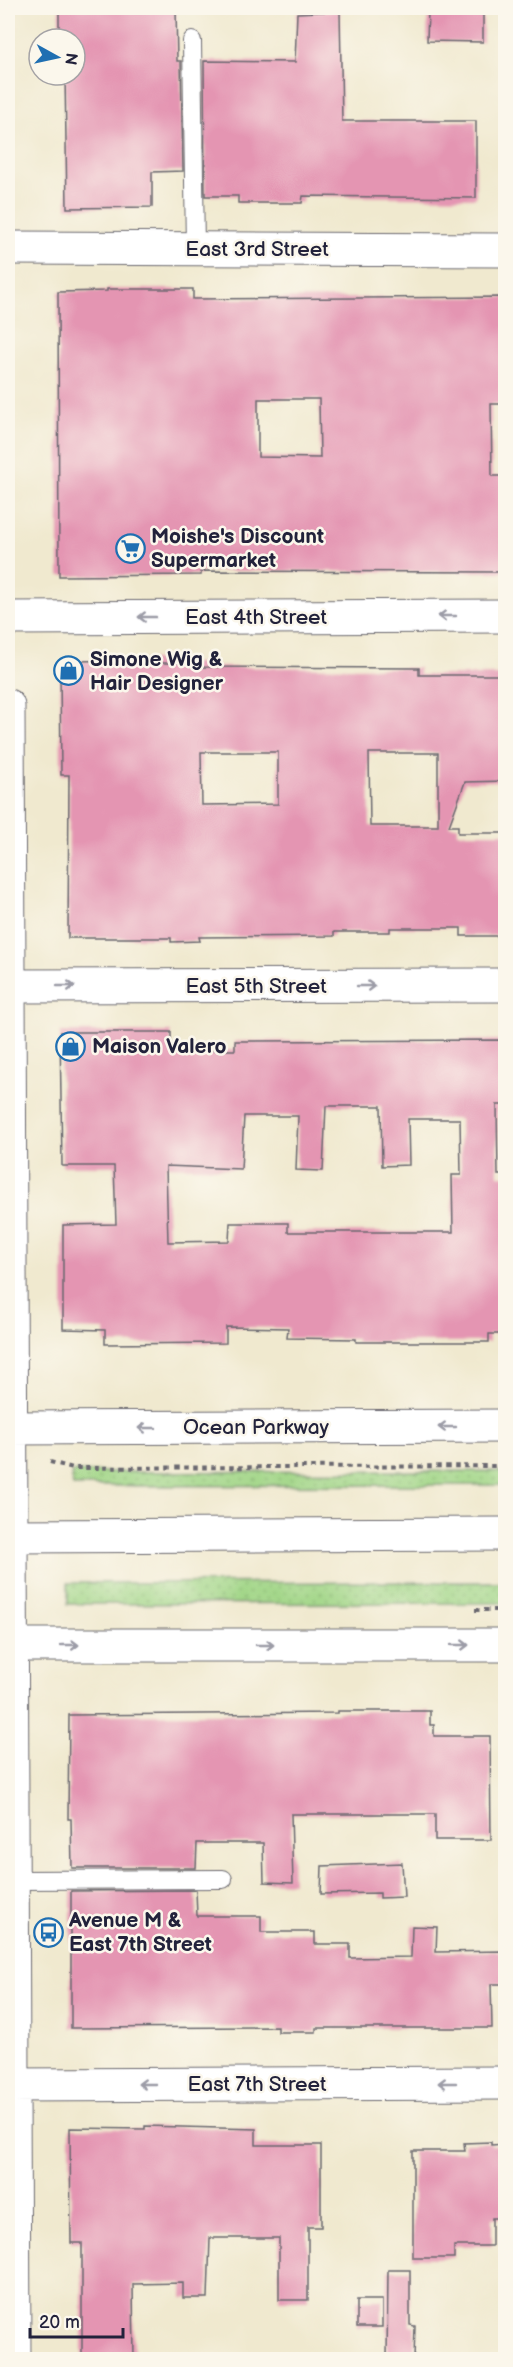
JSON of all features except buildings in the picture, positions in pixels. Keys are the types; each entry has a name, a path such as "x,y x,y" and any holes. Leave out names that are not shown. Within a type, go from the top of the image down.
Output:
{"street":[{"name":"East 3rd Street","path":"8,248 506,250"},
{"name":"East 4th Street","path":"8,618 506,616"},
{"path":"8,706 8,1428 12,1880 10,2085 14,2360"},
{"name":"East 5th Street","path":"9,986 506,986"},
{"name":"Ocean Parkway","path":"8,1428 506,1426"},
{"path":"9,1536 506,1534"},
{"path":"9,1645 506,1645"},
{"name":"East 7th Street","path":"10,2085 506,2083"}],"lane":[{"path":"192,41 195,249"},
{"path":"12,1880 223,1879"}],"path":[{"path":"44,1461 73,1468 506,1467"}],"green space":[{"path":"505,1471 505,1485 72,1486 72,1472"},
{"path":"505,1582 505,1603 68,1604 68,1583"}],"place":[{"name":"Moishe's Discount Supermarket","path":"130,548"},
{"name":"Simone Wig & Hair Designer","path":"69,671"},
{"name":"Maison Valero","path":"71,1046"},
{"name":"Avenue M & East 7th Street","path":"48,1932"}]}
